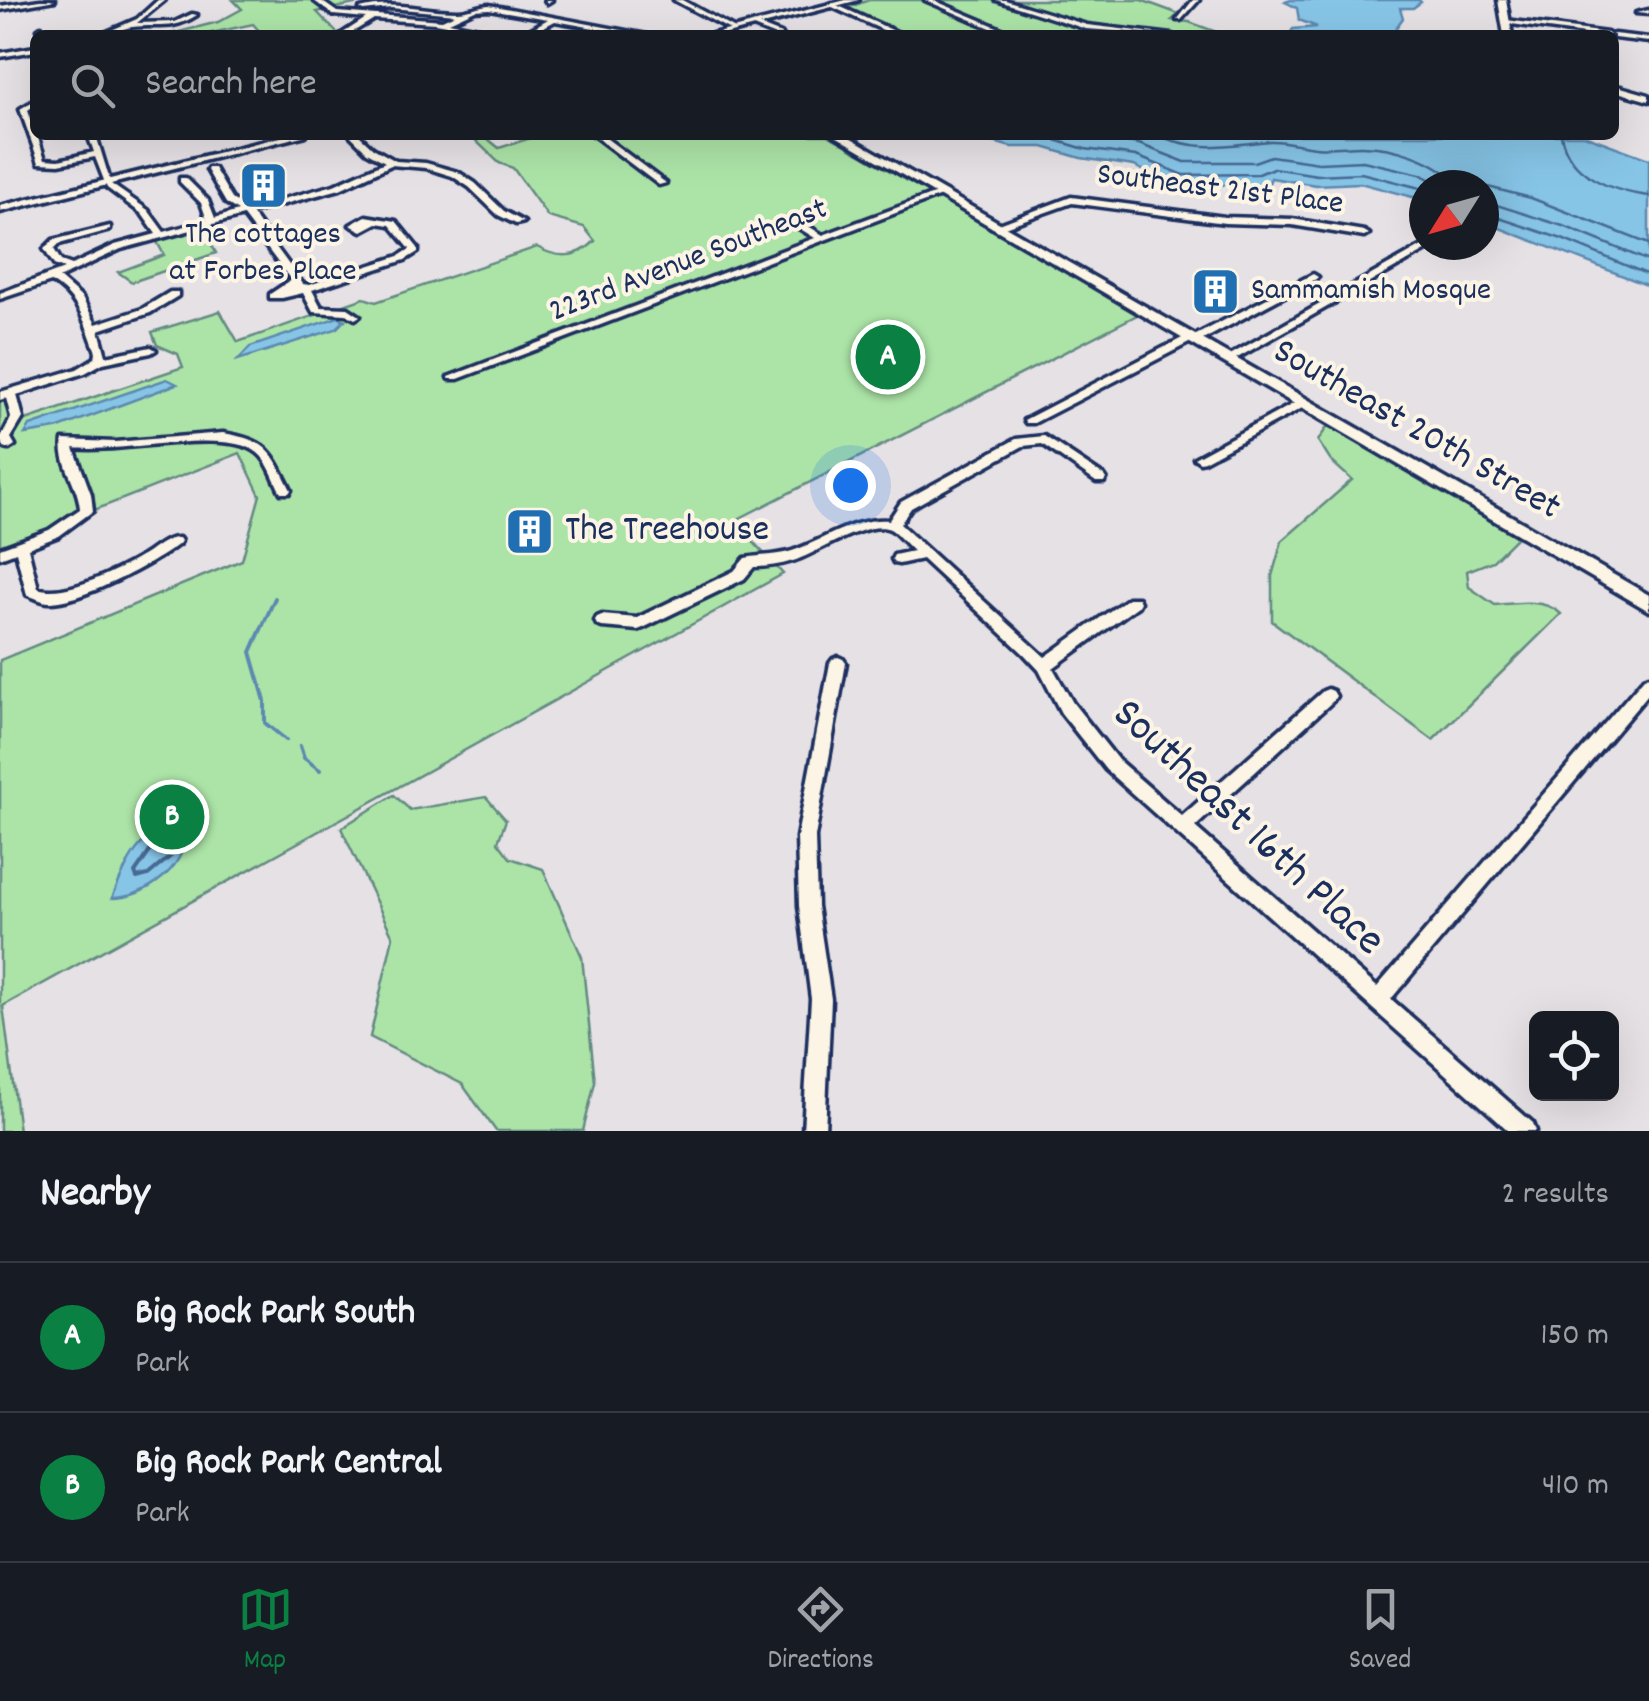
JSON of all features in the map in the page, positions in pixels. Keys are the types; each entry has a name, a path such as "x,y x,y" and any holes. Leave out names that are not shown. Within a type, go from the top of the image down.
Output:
{"main road":[{"path":"729,30 844,0"},
{"path":"727,30 856,0"},
{"path":"1502,0 1507,30"},
{"path":"777,19 798,11"},
{"path":"1619,89 1649,98"},
{"path":"0,212 281,140"},
{"path":"0,212 282,140"},
{"name":"Southeast 20th Street","path":"848,140 1649,604"}],"street":[{"path":"0,8 52,0"},
{"path":"116,30 143,17 162,0"},
{"path":"316,0 328,10 349,15 444,22 485,30"},
{"path":"678,0 732,29"},
{"path":"928,0 1001,30"},
{"path":"999,0 1107,30"},
{"path":"1179,19 1196,0"},
{"path":"832,5 888,30"},
{"path":"349,15 384,6 464,13"},
{"path":"444,22 482,7 618,30"},
{"path":"143,17 130,14 152,10"},
{"path":"1639,13 1649,12"},
{"path":"131,24 176,24 194,15"},
{"path":"349,30 374,16"},
{"path":"533,30 554,18"},
{"path":"1506,22 1571,30"},
{"path":"753,25 766,30"},
{"path":"1619,36 1649,40"},
{"path":"0,55 30,50"},
{"path":"38,140 42,161 48,163 96,154"},
{"path":"93,140 109,184 146,212 161,234"},
{"path":"360,140 388,164 456,174 502,216 519,222"},
{"path":"604,140 662,183"},
{"path":"0,296 52,278 105,251 350,182 388,164"},
{"path":"211,170 229,201 246,212 318,310 348,311 355,316"},
{"path":"184,180 205,202 212,221"},
{"name":"223rd Avenue Southeast","path":"454,376 942,194"},
{"name":"Southeast 21st Place","path":"996,227 1071,200 1226,220 1292,222 1364,234"},
{"path":"792,220 822,239"},
{"path":"300,284 402,258 415,250 396,225 373,222"},
{"path":"71,268 57,264 50,249 56,242 107,228"},
{"path":"1228,360 1409,257"},
{"path":"1030,420 1313,276"},
{"path":"52,278 80,301 93,328 98,362"},
{"path":"93,328 146,311 174,294"},
{"path":"9,446 5,438 16,418 5,395 98,362 151,350"},
{"path":"1200,458 1302,402"},
{"path":"0,554 54,533 86,510 87,500 69,460 67,443 108,449 230,438 260,448 285,490"},
{"path":"602,621 638,624 739,575 750,562 771,564 807,554 877,521 893,525 906,505 1020,442 1044,440 1100,479"},
{"name":"Southeast 16th Place","path":"893,525 1044,666 1084,732 1112,765 1525,1131"},
{"path":"21,546 32,591 43,596 59,595 132,566 159,554 174,541"},
{"path":"899,559 923,554"},
{"path":"1044,666 1133,602"},
{"path":"814,1131 821,999 808,906 806,837 838,664"},
{"path":"1378,1000 1649,682"},
{"path":"1182,828 1328,696"}],"green space":[{"path":"233,0 373,0 317,12 334,30 258,30 253,24 225,30 187,30 218,22 242,9"},
{"path":"869,0 1141,0 1179,14 1172,20 1211,30 892,30 844,9"},
{"path":"475,140 489,140 499,148 524,140 837,140 1139,314 734,521 783,574 3,1006 19,1131 0,1131 0,660 242,560 260,495 240,453 0,547 0,401 8,399 12,419 2,435 23,421 183,367 178,354 157,345 152,332 220,311 238,342 364,298 376,302 537,247 567,255 595,241 584,227 548,217 513,168 499,163"},
{"path":"202,227 216,253 132,282 118,272 164,255 156,240"},
{"path":"1329,424 1517,537 1493,561 1467,571 1469,587 1495,605 1539,604 1561,614 1433,740 1272,621 1272,576 1282,541 1352,480 1330,460 1318,441"},
{"path":"394,795 410,810 486,797 506,820 498,842 510,858 543,869 582,957 595,1082 583,1131 496,1131 462,1084 370,1037 393,937 341,828"}],"water":[{"path":"1285,2 1421,2 1413,8 1400,8 1403,18 1395,30 1292,30 1317,27 1299,20 1297,8"},
{"path":"986,140 1598,140 1649,159 1649,286 1499,228 1499,170 1409,170 1409,196 1360,183 1316,185 1271,178 1268,185 1185,185 1167,182 1134,166 1081,158 1043,147 1011,147"},
{"path":"338,317 345,320 336,329 238,360 250,347"},
{"path":"167,379 177,384 56,429 25,434 30,426"},
{"path":"163,831 184,844 174,865 146,889 112,898 137,849"}],"waterway":[{"path":"275,598 251,652 265,701 265,723 286,740"},
{"path":"300,746 304,758 320,770"}],"place":[{"name":"The cottages at Forbes Place","path":"263,186"},
{"name":"Sammamish Mosque","path":"1216,292"},
{"name":"Big Rock Park South","path":"888,357"},
{"name":"The Treehouse","path":"530,531"},
{"name":"Big Rock Park Central","path":"172,817"}]}
